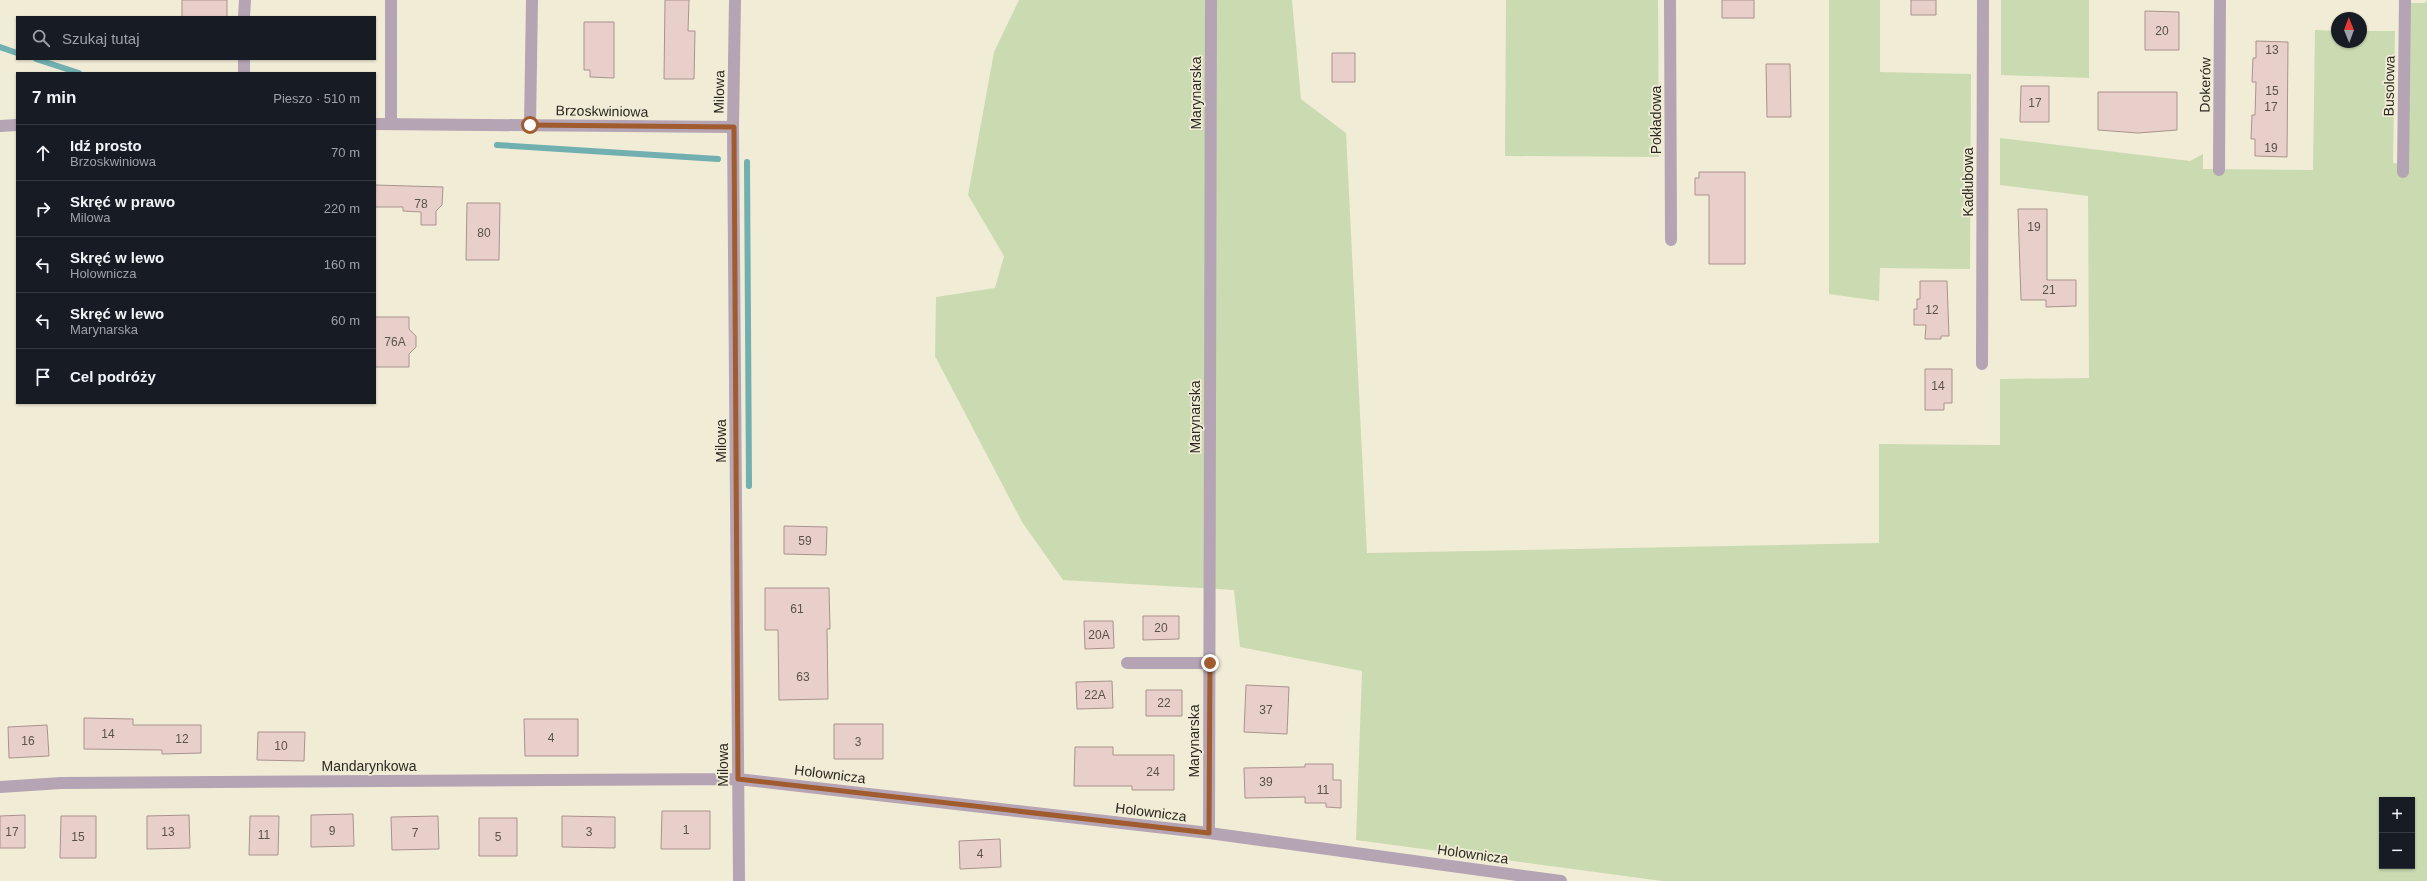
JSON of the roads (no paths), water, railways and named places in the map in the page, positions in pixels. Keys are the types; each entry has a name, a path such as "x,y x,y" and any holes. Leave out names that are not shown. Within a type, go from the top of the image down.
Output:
{"street":[{"path":"244,0 244,16"},
{"path":"391,0 391,124"},
{"path":"530,125 532,0"},
{"name":"Milowa","path":"735,0 734,127 739,881"},
{"name":"Marynarska","path":"1209,833 1211,0"},
{"name":"Pokładowa","path":"1670,0 1671,240"},
{"name":"Kadłubowa","path":"1982,364 1984,0"},
{"name":"Dokerów","path":"2219,170 2220,0"},
{"name":"Busolowa","path":"2403,172 2405,0"},
{"path":"244,60 244,72"},
{"name":"Brzoskwiniowa","path":"376,124 734,127"},
{"path":"0,126 16,126"},
{"path":"1127,663 1210,663"},
{"name":"Mandarynkowa","path":"0,787 61,783 738,779"},
{"name":"Holownicza","path":"738,779 1209,833 1560,881"}],"waterway":[{"path":"0,47 16,53"},
{"path":"39,60 76,72"},
{"path":"497,145 718,159"},
{"path":"747,162 749,486"}]}
